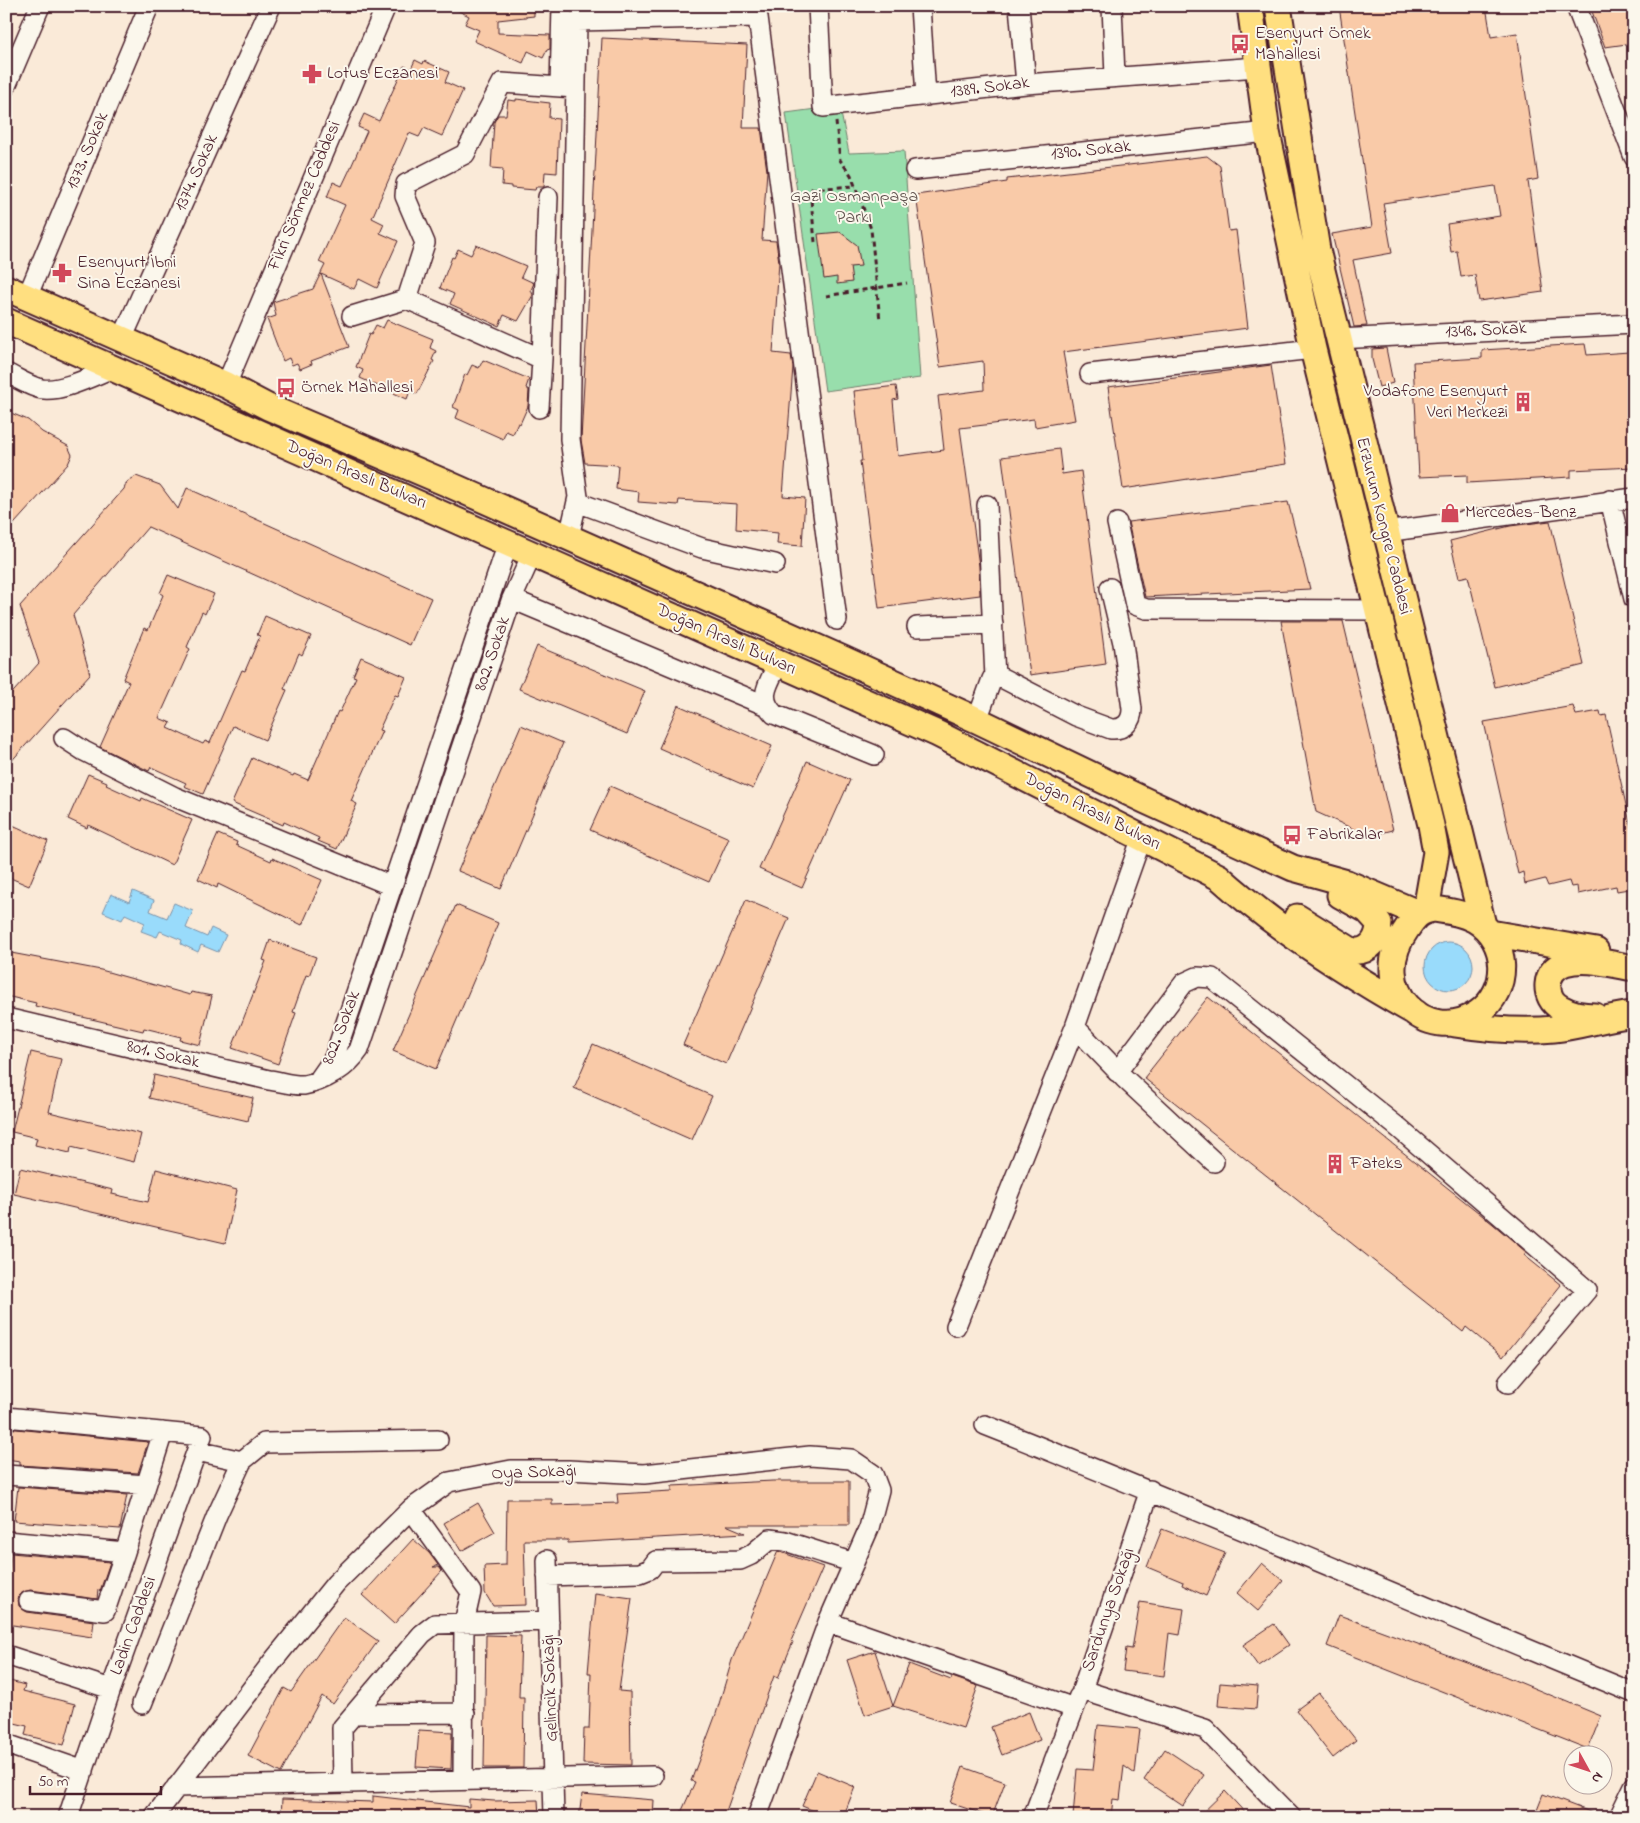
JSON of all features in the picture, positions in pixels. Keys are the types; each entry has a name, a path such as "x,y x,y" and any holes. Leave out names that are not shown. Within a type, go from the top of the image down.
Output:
{"main road":[{"name":"Erzurum Kongre Caddesi","path":"1250,6 1267,132 1313,349 1436,852 1422,912"},
{"name":"Erzurum Kongre Caddesi","path":"1278,6 1317,250 1385,532 1486,929"},
{"name":"Doğan Araslı Bulvarı","path":"16,292 226,386 268,407 569,538 977,720 1146,802 1293,868 1347,884 1422,912"},
{"name":"Doğan Araslı Bulvarı","path":"8,326 113,368 938,734 1219,877 1243,898 1361,981 1416,1013"},
{"path":"1219,877 1244,885 1352,951 1360,952 1369,948 1379,932 1379,923 1374,916 1293,868"},
{"path":"1634,955 1593,951 1486,929 1464,915 1434,909 1422,912 1395,948 1391,969 1398,994 1416,1013 1436,1022 1498,1029 1555,1029 1608,1017 1634,1014"},
{"path":"1447,1023 1458,1021 1478,1012 1494,996 1499,986 1501,958 1486,929"},
{"path":"1608,1017 1575,1013 1560,1008 1552,999 1547,982 1553,972 1562,964 1573,961 1634,968"}],"street":[{"path":"6,86 40,6"},
{"name":"1373. Sokak","path":"16,292 149,6"},
{"name":"1374. Sokak","path":"122,339 271,6"},
{"name":"Fikri Sönmez Caddesi","path":"226,386 386,6"},
{"path":"562,6 568,87 570,439 577,502 569,538"},
{"path":"818,6 823,107 836,106"},
{"path":"920,6 926,96"},
{"path":"1019,6 1026,84"},
{"path":"1112,6 1115,76"},
{"path":"1576,6 1634,157"},
{"path":"568,87 577,21 758,17 837,620"},
{"name":"1389. Sokak","path":"836,106 1026,84 1258,67"},
{"path":"407,299 425,243 405,196 406,184 465,154 502,83 568,87"},
{"name":"1390. Sokak","path":"915,170 1267,132"},
{"path":"539,408 548,197"},
{"path":"352,316 407,299 542,359"},
{"name":"1348. Sokak","path":"1338,339 1634,324"},
{"path":"1090,374 1313,349"},
{"path":"6,373 42,389 72,384 113,368"},
{"path":"1385,532 1634,498"},
{"path":"1610,500 1634,599"},
{"path":"577,502 702,548 775,564"},
{"path":"987,504 995,678"},
{"path":"1117,523 1135,605 1146,609 1377,610"},
{"name":"802. Sokak","path":"319,1079 334,1058 508,543"},
{"name":"802. Sokak","path":"319,1079 336,1072 352,1061 359,1050 512,599 532,554"},
{"path":"977,720 992,679 1002,678 1085,720 1111,729 1126,725 1132,715 1132,709 1123,643 1110,588"},
{"path":"512,599 767,706"},
{"path":"917,627 993,624"},
{"path":"778,664 764,699 774,714 874,755"},
{"path":"64,738 84,751 175,797 392,886"},
{"path":"956,1326 1075,1027 1142,837"},
{"path":"1117,1072 1184,983 1197,977 1212,978 1235,999 1395,1125 1587,1290 1508,1383"},
{"name":"801. Sokak","path":"6,1018 269,1080 302,1085 319,1079"},
{"path":"1075,1027 1117,1072 1214,1162"},
{"path":"6,1417 163,1432 242,1461"},
{"path":"985,1425 1150,1490 1357,1580 1634,1693"},
{"path":"28,1601 105,1611 163,1432"},
{"path":"142,1704 217,1515 242,1461 264,1443 438,1440"},
{"name":"Ladin Caddesi","path":"68,1817 111,1690 199,1444"},
{"name":"Oya Sokağı","path":"154,1817 336,1583 411,1509 449,1482 511,1470 568,1470 644,1474 810,1456 851,1459 874,1474 879,1490 869,1528 828,1622 757,1817"},
{"path":"6,1475 146,1485"},
{"name":"Sardunya Sokağı","path":"1150,1490 1078,1699 1205,1729 1291,1817"},
{"path":"411,1509 471,1592 464,1623 465,1713 463,1780"},
{"name":"Gelincik Sokağı","path":"554,1817 547,1568 640,1572 650,1569 656,1561 740,1560 770,1539 785,1541 854,1563"},
{"path":"6,1541 125,1552"},
{"path":"343,1783 342,1728 422,1634 435,1624 549,1621"},
{"path":"828,1622 1078,1699 1033,1817"},
{"path":"6,1655 111,1690"},
{"path":"354,1714 465,1713"},
{"path":"6,1744 84,1771"},
{"path":"176,1787 654,1776"},
{"path":"1619,1817 1634,1786"}],"path":[{"path":"836,106 836,129 840,160 856,186 871,229 880,321"},
{"path":"815,242 810,189 856,186"},
{"path":"826,296 907,283"}],"green space":[{"name":"Gazi Osmanpaşa Parkı","path":"816,109 841,113 849,153 904,151 920,378 825,391 786,113"}],"water":[{"path":"133,891 154,900 150,911 167,918 174,903 193,911 186,928 207,937 211,928 226,935 218,952 201,945 198,952 181,944 182,940 160,931 157,937 141,931 145,923 125,914 122,920 103,912 111,894 129,902"},
{"path":"1449,942 1458,944 1466,949 1471,957 1473,966 1471,975 1466,983 1458,988 1449,990 1440,988 1432,983 1427,975 1425,966 1427,957 1432,949 1440,944"}],"building":[{"path":"449,6 534,6 534,16 498,20 498,33 550,35 550,49 547,50 543,58 528,51 523,63 474,41 479,30 465,24 469,16"},
{"path":"1339,6 1486,6 1491,37 1517,33 1538,179 1528,181 1543,292 1479,301 1475,275 1461,277 1457,251 1451,252 1447,224 1500,216 1495,186 1383,203 1392,253 1353,260 1367,326 1354,327 1332,234 1372,227"},
{"path":"1590,6 1634,6 1634,43 1605,47"},
{"path":"602,38 747,45 743,128 761,128 767,171 762,240 776,241 779,262 773,353 791,355 793,367 783,496 805,498 802,546 777,544 778,533 736,529 737,504 679,500 678,505 638,502 639,492 616,489 618,465 585,463 581,440"},
{"path":"415,60 423,64 424,61 449,72 445,82 463,90 442,136 424,128 419,137 409,133 372,218 384,224 380,233 398,241 377,288 359,279 354,289 321,274 349,347 311,361 312,364 300,369 297,363 292,365 289,358 283,361 267,319 276,316 273,302 313,289 325,265 319,262 345,205 327,197 333,182 342,186 351,167 367,131 358,127 364,114 379,121 404,66 411,69"},
{"path":"516,99 550,103 549,118 559,119 557,173 545,172 544,187 536,187 535,190 511,188 511,186 502,185 503,169 491,168 494,122 498,115 506,115 508,100 516,101"},
{"path":"1207,156 1220,166 1229,231 1236,230 1248,328 1063,352 1075,420 1035,427 1034,419 960,428 979,566 980,595 879,608 860,461 862,461 854,391 896,386 898,399 893,400 898,456 944,450 938,396 984,390 983,361 940,367 916,195 1007,182 1007,179"},
{"path":"840,232 857,245 861,266 850,267 852,282 837,284 837,277 824,279 818,234"},
{"path":"476,245 526,266 521,277 534,283 531,290 533,295 518,321 504,315 499,326 450,304 454,294 440,288 452,257 454,258 458,249 471,255"},
{"path":"387,320 433,339 430,348 436,351 432,360 434,361 417,394 410,391 407,399 360,378 363,370 356,367 369,334 371,335 376,325 383,328"},
{"name":"Vodafone Esenyurt Veri Merkezi","path":"1585,344 1587,355 1629,352 1634,467 1571,470 1571,477 1467,483 1467,475 1419,477 1413,362 1482,358 1482,350"},
{"path":"1386,348 1393,383 1379,387 1372,359 1372,349"},
{"path":"483,360 529,379 526,388 529,390 528,406 513,434 506,431 503,439 456,418 459,410 453,407 465,374 467,375 472,365 479,368"},
{"path":"1271,365 1286,464 1123,489 1108,387"},
{"path":"6,411 28,420 42,432 68,446 72,455 68,464 6,533"},
{"path":"1059,449 1062,474 1081,471 1106,664 1030,675 1002,457"},
{"path":"136,476 160,485 178,509 187,488 431,598 410,645 148,527 73,615 90,674 6,767 6,700 39,663 20,606 124,489 127,482"},
{"path":"1288,502 1310,589 1145,597 1128,522"},
{"path":"1550,521 1584,665 1495,687 1468,576 1459,578 1450,541 1510,526"},
{"path":"168,575 214,594 205,614 202,612 187,647 190,649 159,718 171,723 168,728 203,744 205,741 210,743 242,670 245,671 260,636 257,635 265,616 311,636 302,655 299,653 284,689 287,690 265,740 233,726 203,794 184,786 186,783 151,767 149,771 100,747 129,682 123,679 144,628 148,630 163,595 160,593"},
{"path":"1281,621 1343,621 1393,830 1369,836 1316,812"},
{"path":"537,646 645,691 627,734 519,689"},
{"path":"361,657 406,677 398,696 395,695 379,730 382,731 351,801 357,804 337,849 318,841 319,838 284,822 283,825 232,803 252,758 293,776 294,774 308,780 338,711 340,712 356,677 353,676"},
{"path":"678,705 772,746 753,789 659,748"},
{"path":"1573,706 1576,715 1600,711 1601,716 1606,715 1634,841 1634,888 1617,891 1616,886 1578,894 1577,886 1571,887 1569,881 1548,886 1545,879 1525,884 1523,872 1518,874 1484,722"},
{"path":"521,725 563,743 501,889 458,871"},
{"path":"807,761 850,780 802,888 759,869"},
{"path":"88,774 107,782 106,785 141,801 142,798 192,820 172,865 88,825 87,828 68,819"},
{"path":"610,786 729,838 709,882 590,830"},
{"path":"6,822 48,841 29,886 6,876"},
{"path":"218,834 237,842 236,845 271,861 272,858 322,880 302,925 218,884 217,888 198,879"},
{"path":"746,900 789,918 726,1064 683,1045"},
{"path":"456,905 498,923 436,1069 393,1051"},
{"path":"270,940 316,957 309,976 306,975 293,1012 296,1013 278,1064 232,1048 266,961 263,960"},
{"path":"6,952 101,970 190,995 191,992 212,996 200,1045 180,1040 181,1037 144,1028 143,1031 35,1006 36,1003 6,996"},
{"name":"Fateks","path":"1208,997 1493,1224 1526,1252 1524,1255 1561,1285 1503,1357 1466,1327 1463,1332 1144,1078"},
{"path":"593,1044 712,1096 692,1140 574,1088"},
{"path":"31,1052 61,1059 49,1112 141,1134 134,1162 71,1147 70,1153 35,1145 37,1138 12,1132"},
{"path":"154,1075 253,1098 248,1121 149,1098"},
{"path":"20,1168 113,1190 112,1194 148,1202 156,1169 237,1190 225,1243 14,1194"},
{"path":"6,1428 148,1442 138,1473 20,1465 20,1461 6,1459"},
{"path":"773,1481 849,1481 849,1525 726,1525 745,1533 568,1543 568,1540 524,1540 526,1605 493,1606 485,1593 484,1566 506,1565 507,1499 552,1499 552,1505 618,1503 617,1494 672,1491 672,1486"},
{"path":"18,1487 127,1495 120,1529 14,1521"},
{"path":"478,1503 495,1532 461,1551 444,1523"},
{"path":"1162,1529 1225,1553 1206,1596 1182,1585 1183,1582 1147,1567"},
{"path":"413,1539 429,1553 438,1565 433,1567 439,1567 442,1571 394,1624 362,1595"},
{"path":"778,1551 823,1567 791,1641 793,1642 778,1678 774,1676 724,1817 679,1817 695,1782 691,1781 716,1714 732,1660"},
{"path":"11,1553 110,1562 100,1591 98,1590 97,1599 30,1590 20,1594 18,1599 19,1606 27,1612 94,1621 92,1637 6,1624"},
{"path":"1262,1563 1283,1581 1258,1611 1237,1593"},
{"path":"595,1593 632,1598 619,1691 630,1692 631,1765 583,1764 584,1729 589,1729 591,1673 588,1673"},
{"path":"1140,1602 1184,1609 1180,1635 1169,1633 1164,1676 1123,1671 1126,1648 1132,1649"},
{"path":"1339,1615 1502,1675 1601,1716 1589,1746 1580,1746 1327,1646"},
{"path":"344,1617 378,1641 333,1704 322,1696 281,1773 248,1756 284,1688 291,1692"},
{"path":"1274,1624 1289,1645 1258,1666 1243,1645"},
{"path":"486,1635 521,1636 519,1697 524,1697 523,1768 484,1768"},
{"path":"875,1651 893,1706 865,1715 847,1660"},
{"path":"909,1664 951,1680 952,1677 978,1686 963,1728 893,1706"},
{"path":"6,1680 25,1685 23,1691 75,1704 64,1745 25,1735 27,1726 6,1721"},
{"path":"1220,1683 1258,1686 1256,1709 1218,1706"},
{"path":"1319,1693 1356,1740 1333,1758 1296,1710"},
{"path":"1029,1712 1040,1740 1002,1755 991,1727"},
{"path":"1098,1725 1140,1729 1135,1774 1124,1766 1120,1800 1113,1799 1111,1817 1073,1817 1077,1769 1093,1770"},
{"path":"419,1730 452,1732 451,1769 416,1767"},
{"path":"1165,1749 1204,1775 1183,1806 1144,1780"},
{"path":"963,1767 1005,1782 992,1817 950,1803"},
{"path":"817,1771 855,1787 843,1817 829,1817 802,1806"},
{"path":"1225,1791 1249,1817 1198,1817"},
{"path":"582,1794 654,1800 653,1817 579,1817"},
{"path":"1543,1794 1598,1815 1598,1817 1534,1817"},
{"path":"373,1796 469,1807 469,1799 494,1801 538,1800 539,1817 281,1817 282,1799 373,1802"}],"place":[{"name":"Esenyurt Örnek Mahallesi","path":"1240,44"},
{"name":"Lotus Eczanesi","path":"312,74"},
{"name":"Esenyurt İbni Sina Eczanesi","path":"62,273"},
{"name":"Örnek Mahallesi","path":"286,388"},
{"name":"Vodafone Esenyurt Veri Merkezi","path":"1523,402"},
{"name":"Mercedes-Benz","path":"1450,513"},
{"name":"Fabrikalar","path":"1292,835"},
{"name":"Fateks","path":"1335,1164"}]}
